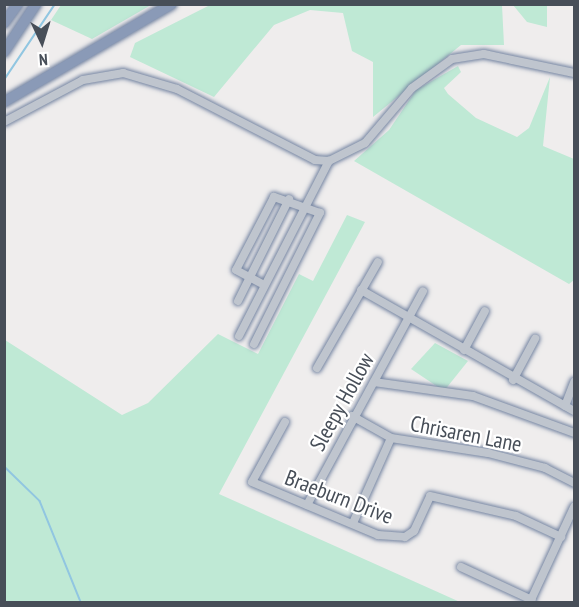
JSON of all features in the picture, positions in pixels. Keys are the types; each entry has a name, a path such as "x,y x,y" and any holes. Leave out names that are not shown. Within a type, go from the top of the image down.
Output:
{"highway":[{"path":"4,23 18,4"},
{"path":"4,52 36,4"},
{"path":"4,102 172,4"}],"street":[{"path":"239,336 329,161 365,143 412,88 452,59 484,54 574,73"},
{"path":"4,122 83,80 123,73 170,86 315,159 329,161"},
{"path":"254,344 320,213 305,204 274,197 236,270 249,280 264,285"},
{"path":"238,301 289,200"},
{"path":"317,368 378,262"},
{"path":"361,290 513,380 574,411"},
{"name":"Sleepy Hollow","path":"307,505 352,416 374,382 423,291"},
{"path":"464,350 485,311"},
{"path":"513,380 535,339"},
{"path":"374,382 473,396 574,433"},
{"path":"565,406 574,382"},
{"name":"Chrisaren Lane","path":"352,416 391,438 499,456 545,468 574,483"},
{"name":"Braeburn Drive","path":"285,422 252,482 378,535 405,537 414,531 430,496 516,516 561,537"},
{"path":"353,523 391,438"},
{"path":"461,567 531,601 574,507"}],"green space":[{"path":"61,5 151,5 92,39 51,20"},
{"path":"210,5 502,5 504,45 461,45 373,117 373,62 352,51 343,13 310,10 274,25 214,97 130,57 135,43"},
{"path":"513,5 547,5 547,27 527,22"},
{"path":"458,66 461,72 444,88 448,94 476,118 517,137 529,128 550,77 543,146 574,159 574,280 569,284 354,161 389,130 416,90"},
{"path":"347,215 365,222 219,494 460,602 5,602 5,340 122,415 148,403 218,334 258,354 299,274 313,281"},
{"path":"435,343 468,361 444,391 411,369"}],"waterway":[{"path":"4,80 55,4"},
{"path":"4,466 40,501 81,602"}]}
